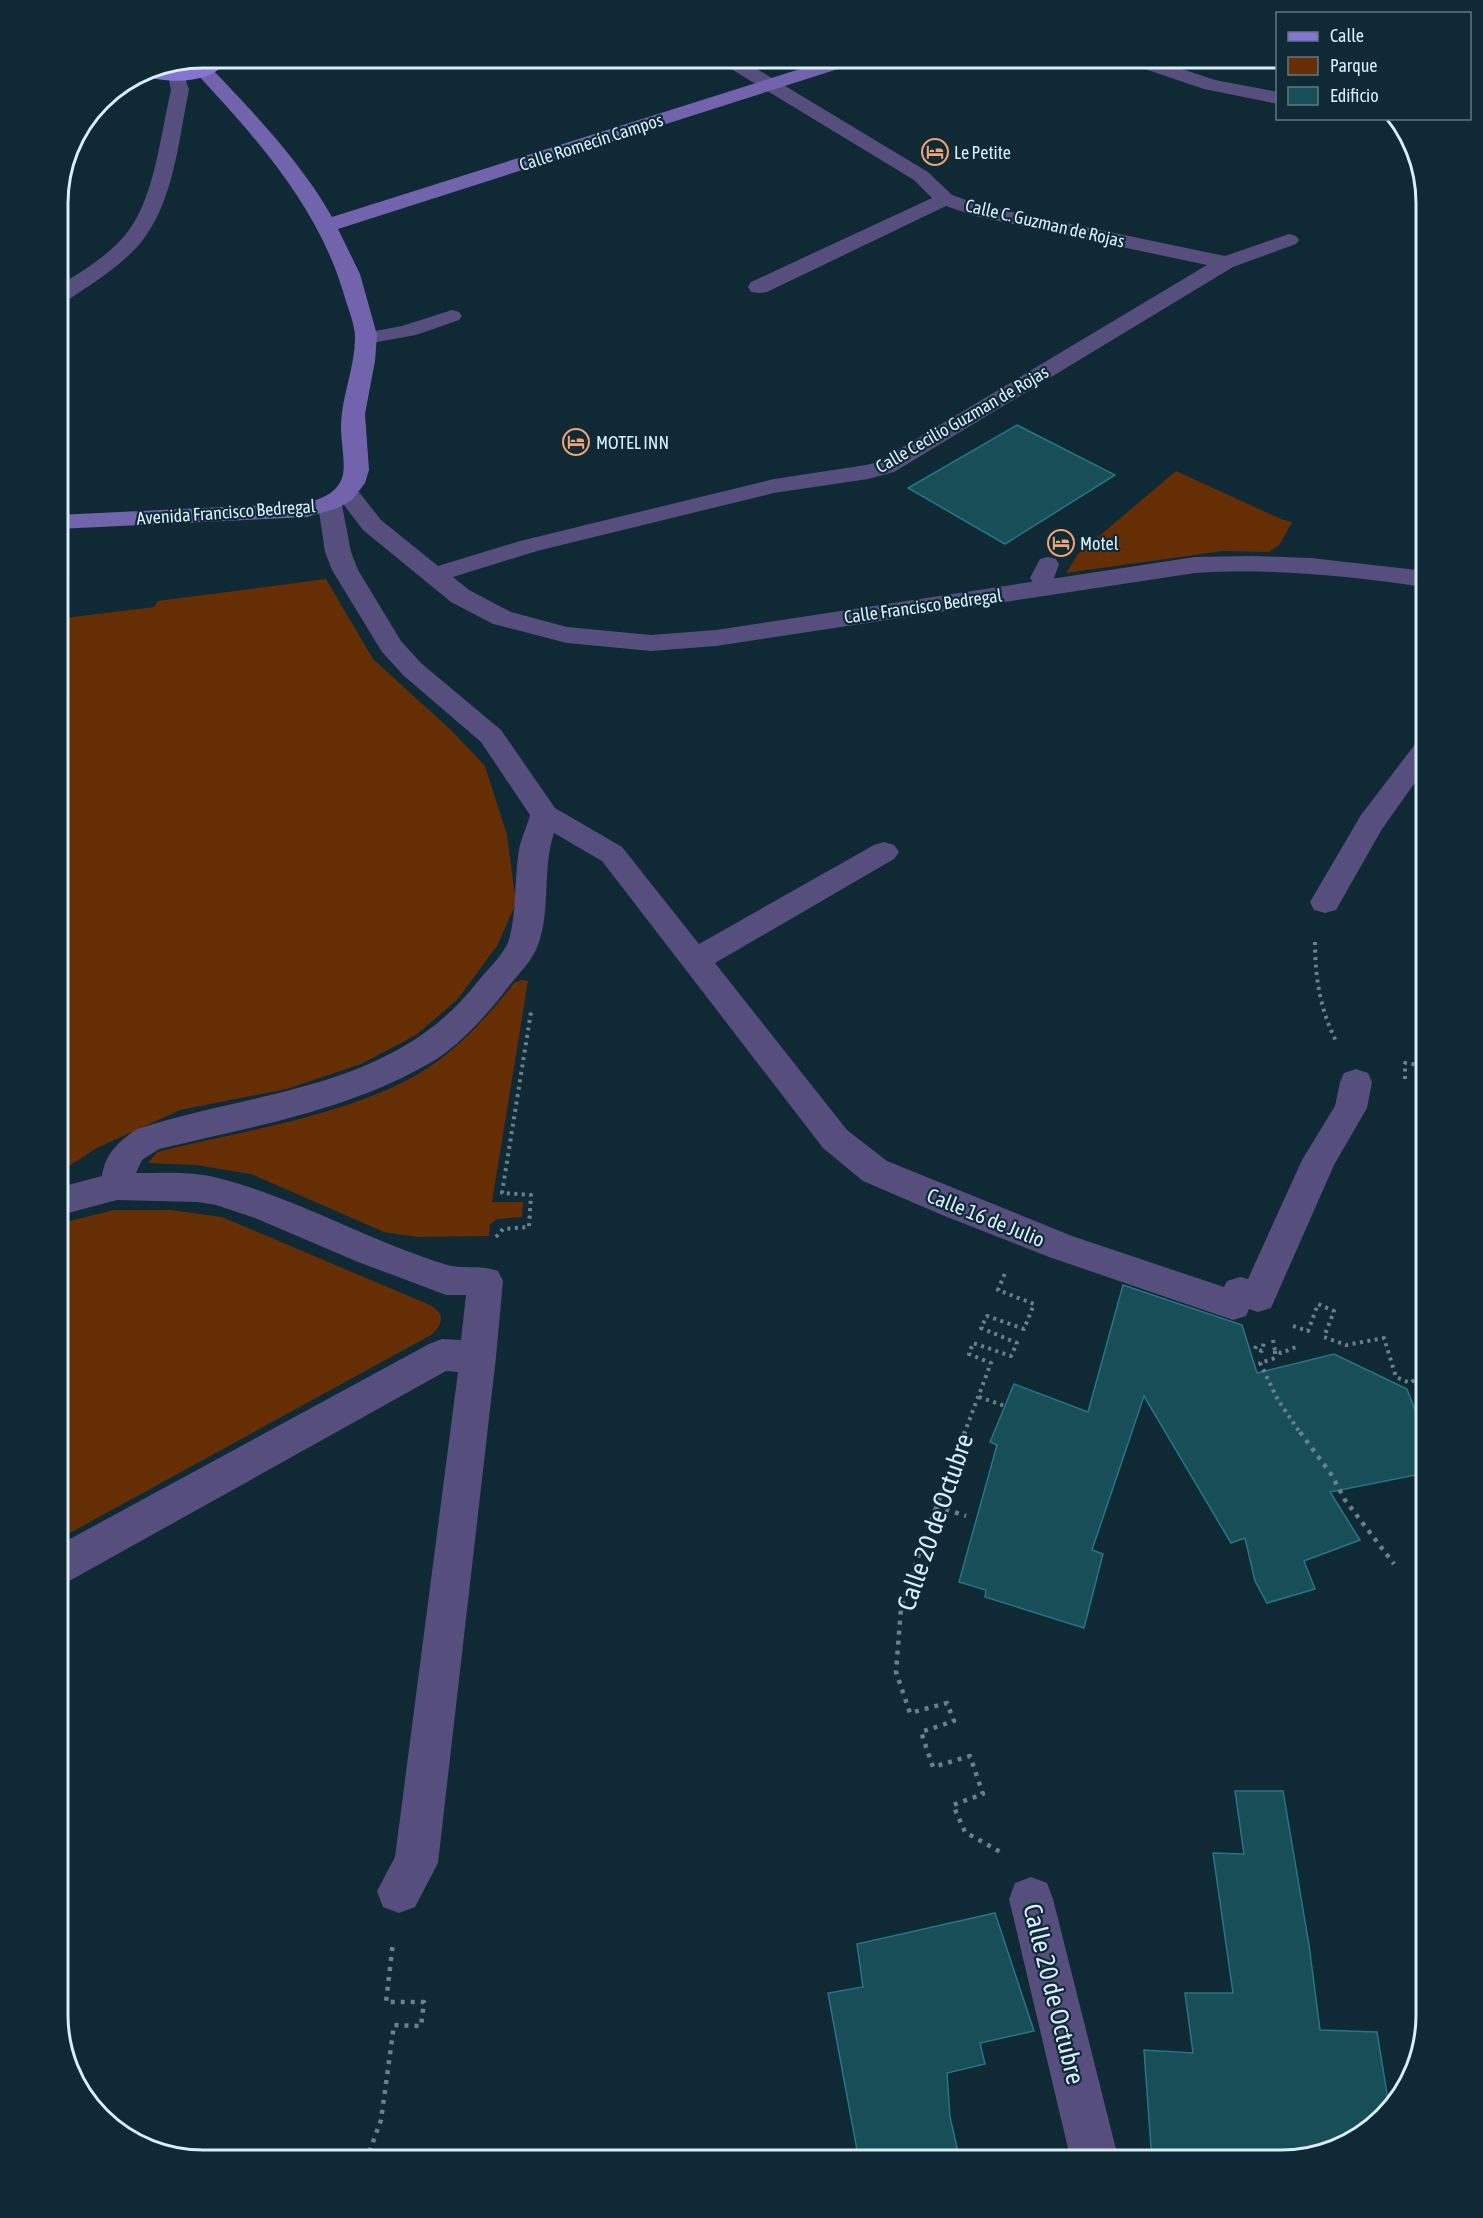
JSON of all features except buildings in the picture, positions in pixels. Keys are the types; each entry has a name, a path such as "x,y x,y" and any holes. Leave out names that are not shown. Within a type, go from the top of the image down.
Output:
{"main road":[{"path":"163,73 177,75 208,68"},
{"name":"Calle Romecín Campos","path":"325,226 823,68"},
{"name":"Avenida Francisco Bedregal","path":"68,521 307,510 338,498 356,475 352,422 366,338 356,295 341,255 297,179 259,129 203,70"}],"street":[{"name":"Calle C. Guzman de Rojas","path":"742,68 921,176 945,199 975,210 1226,263"},
{"path":"1160,68 1211,85 1276,98"},
{"path":"68,289 119,253 139,231 152,210 180,90 177,75"},
{"path":"759,287 945,199"},
{"name":"Calle Cecilio Guzman de Rojas","path":"434,575 529,546 763,489 886,467 1226,263 1289,240"},
{"path":"117,1186 120,1167 130,1151 149,1138 280,1107 344,1088 385,1072 426,1050 480,1003 523,945 531,900 534,849 545,815 492,736 412,669 391,646 345,570 338,552 338,498"},
{"name":"Calle Francisco Bedregal","path":"338,498 460,596 502,618 567,635 651,643 716,638 1048,576 1229,563 1334,566 1416,578"},
{"path":"1325,902 1347,860 1397,782 1416,760"},
{"name":"Calle 16 de Julio","path":"545,815 612,854 835,1139 852,1155 875,1171 1061,1247 1233,1305 1240,1292 1258,1297 1319,1160 1351,1108 1356,1082"},
{"path":"696,960 884,852"},
{"path":"68,1199 117,1186 174,1187 217,1191 267,1208 370,1252 446,1280 485,1281 478,1357 416,1863 399,1891"},
{"path":"68,1561 442,1355 478,1357"},
{"name":"Calle 20 de Octubre","path":"1031,1899 1093,2151"}],"lane":[{"path":"366,338 386,337 412,331 452,316"}],"path":[{"path":"1325,902 1316,932 1315,973 1318,997 1340,1048 1341,1064 1356,1082"},
{"path":"485,1281 496,1236 503,1228 529,1227 531,1195 502,1193 536,982 523,945"},
{"name":"Calle 20 de Octubre","path":"1031,1899 1022,1875 1003,1853 965,1832 953,1805 983,1794 970,1756 933,1767 921,1732 954,1720 947,1703 910,1713 896,1672 901,1608 936,1506 980,1397 991,1363 969,1354 973,1343 1011,1356 1017,1343 981,1328 987,1316 1024,1329 1034,1304 998,1290 1012,1253 1049,1265 1061,1247"},
{"path":"1296,1316 1292,1325 1308,1331 1318,1304 1335,1311 1324,1337 1346,1345 1384,1338 1396,1377 1410,1383 1416,1379"},
{"path":"1275,1351 1275,1358 1260,1363 1278,1400 1331,1474 1345,1500 1394,1564"},
{"path":"980,1397 1005,1406"},
{"path":"936,1506 966,1516"},
{"path":"370,2150 381,2120 394,2025 421,2026 424,2002 386,2002 399,1891"}],"green space":[{"path":"1176,471 1292,522 1280,544 1269,552 1223,551 1066,573 1078,554"},
{"path":"326,579 373,659 451,730 485,766 507,835 516,903 497,946 457,1000 416,1035 361,1064 287,1089 180,1110 97,1148 68,1167 68,618 154,607 158,601"},
{"path":"521,980 528,981 492,1202 523,1202 522,1217 497,1219 490,1224 489,1236 417,1237 384,1232 251,1174 196,1165 148,1163 157,1152 287,1122 383,1092 426,1069 454,1048 492,1010 514,983"},
{"path":"114,1210 170,1210 222,1217 430,1305 439,1312 440,1323 431,1335 68,1534 68,1221"}],"place":[{"name":"Le Petite","path":"935,152"},
{"name":"MOTEL INN","path":"576,442"},
{"name":"Motel","path":"1061,543"}]}
